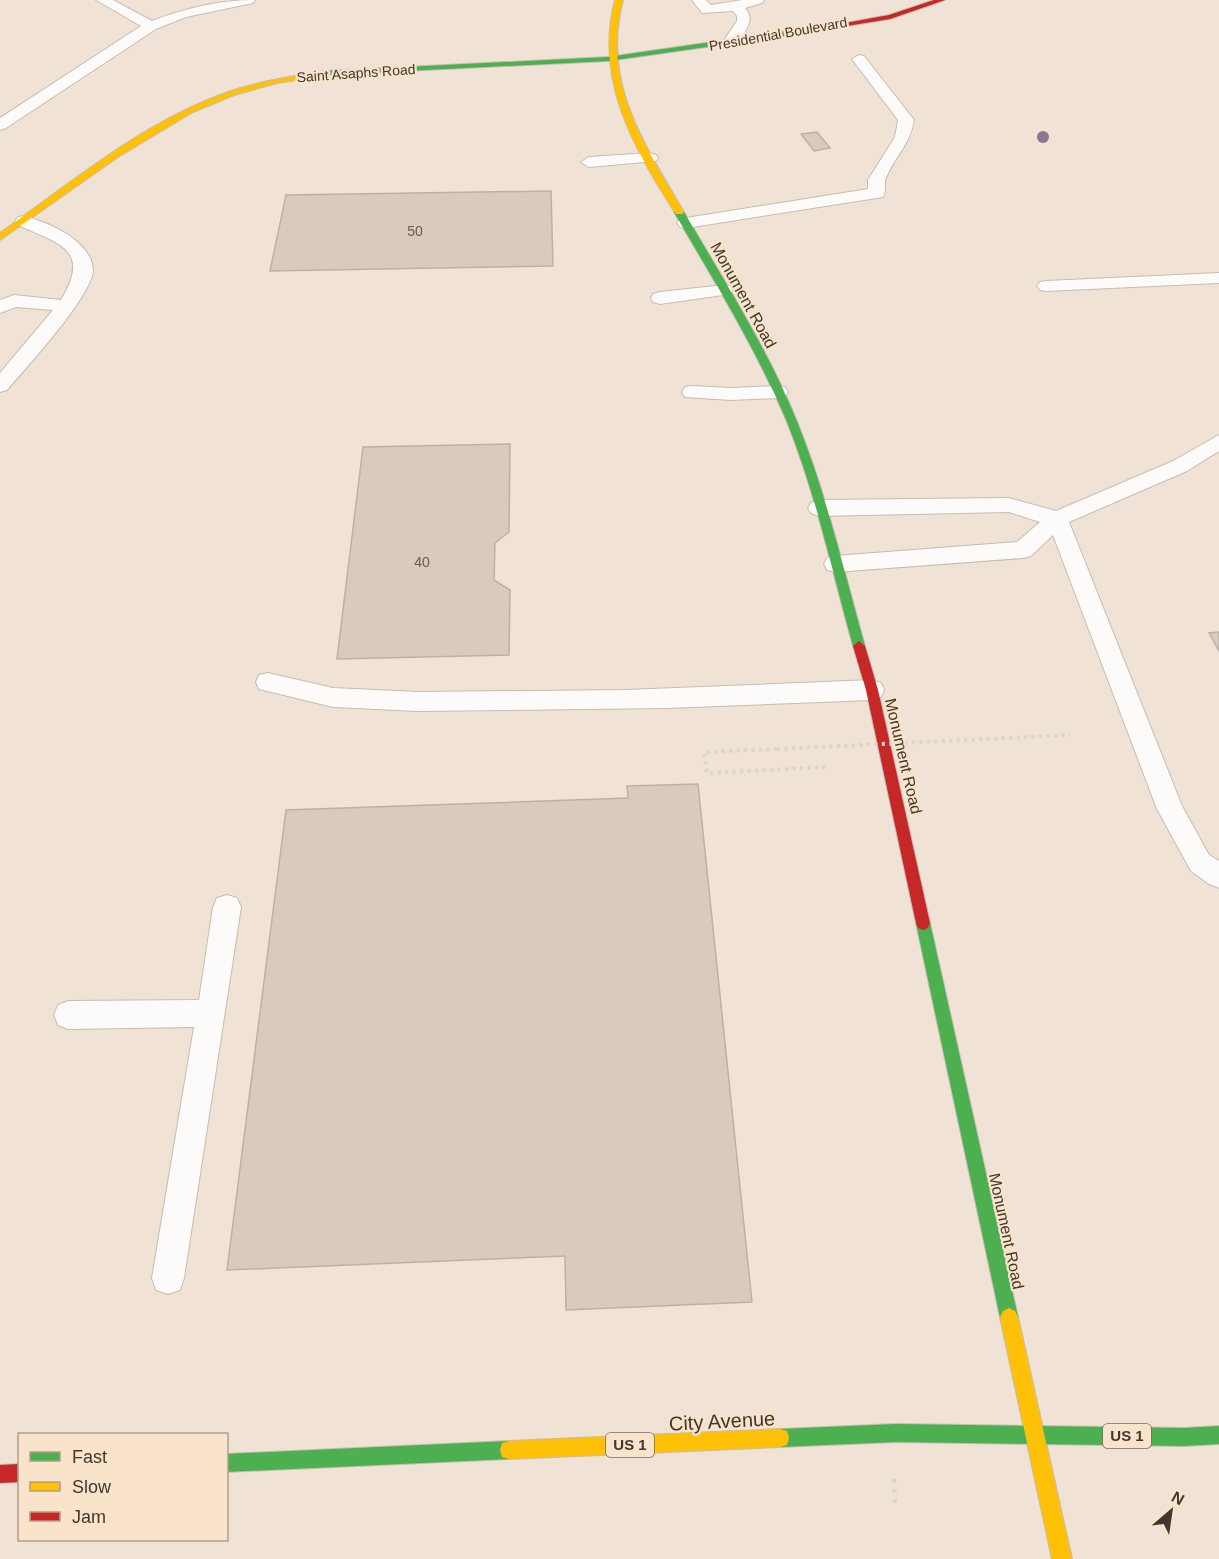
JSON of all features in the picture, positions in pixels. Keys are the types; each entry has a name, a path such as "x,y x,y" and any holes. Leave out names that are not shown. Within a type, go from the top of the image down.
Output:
{"main road":[{"name":"Monument Road","path":"619,0 612,36 612,58 624,103 650,158 778,392 801,446 872,690 1062,1559"},
{"name":"Presidential Boulevard","path":"612,58 729,42 900,14 941,0"},
{"name":"Saint Asaphs Road","path":"0,237 58,198 125,146 164,120 204,101 244,87 294,77 353,71 612,58"},
{"name":"City Avenue","path":"228,1463 896,1433 1219,1435"},
{"path":"0,1474 18,1473"}],"lane":[{"path":"103,0 151,26"},
{"path":"0,125 151,26 182,14 248,0"},
{"path":"699,0 707,10 757,0"},
{"path":"729,42 744,21 744,15 736,6"},
{"path":"686,223 877,193 876,180 903,137 906,120 859,59"},
{"path":"589,162 650,158"},
{"path":"0,386 66,306 84,272 82,259 75,248 61,238 24,221"},
{"path":"1046,285 1219,278"},
{"path":"660,298 724,290"},
{"path":"0,307 14,301 66,306"},
{"path":"692,392 731,394 778,392"},
{"path":"835,564 1023,550 1058,519 1180,466 1219,442"},
{"path":"819,508 1008,505 1058,519"},
{"path":"1058,519 1170,809 1200,863 1219,876"},
{"path":"268,682 285,683 340,699 484,702 710,697 872,690"},
{"path":"168,1278 226,907"},
{"path":"68,1015 211,1012"}],"path":[{"path":"828,766 707,773 704,752 1070,735"},
{"path":"894,1472 896,1505"}],"building":[{"path":"817,132 830,148 814,151 801,134"},
{"path":"551,191 553,266 270,271 286,195"},
{"path":"510,444 509,532 495,543 494,580 510,590 509,655 337,659 363,447"},
{"path":"1219,632 1219,651 1209,633"},
{"path":"698,784 752,1302 566,1310 565,1256 227,1270 286,810 628,798 627,786"}],"traffic: fast":[{"path":"326,73 608,59 822,28"},
{"path":"679,212 754,343 793,424 821,507 859,646"},
{"path":"923,923 1009,1317"},
{"path":"780,1438 896,1433 1184,1437 1219,1435"},
{"path":"228,1463 509,1450"}],"traffic: slow":[{"path":"619,0 613,27 612,55 620,97 637,137 679,212"},
{"path":"0,237 115,155 152,131 190,111 231,93 276,81 326,73"},
{"path":"1009,1317 1062,1559"},
{"path":"509,1450 780,1438"}],"traffic: jam":[{"path":"822,28 890,17 941,0"},
{"path":"859,646 872,690 923,923"},
{"path":"0,1474 18,1473"}]}
